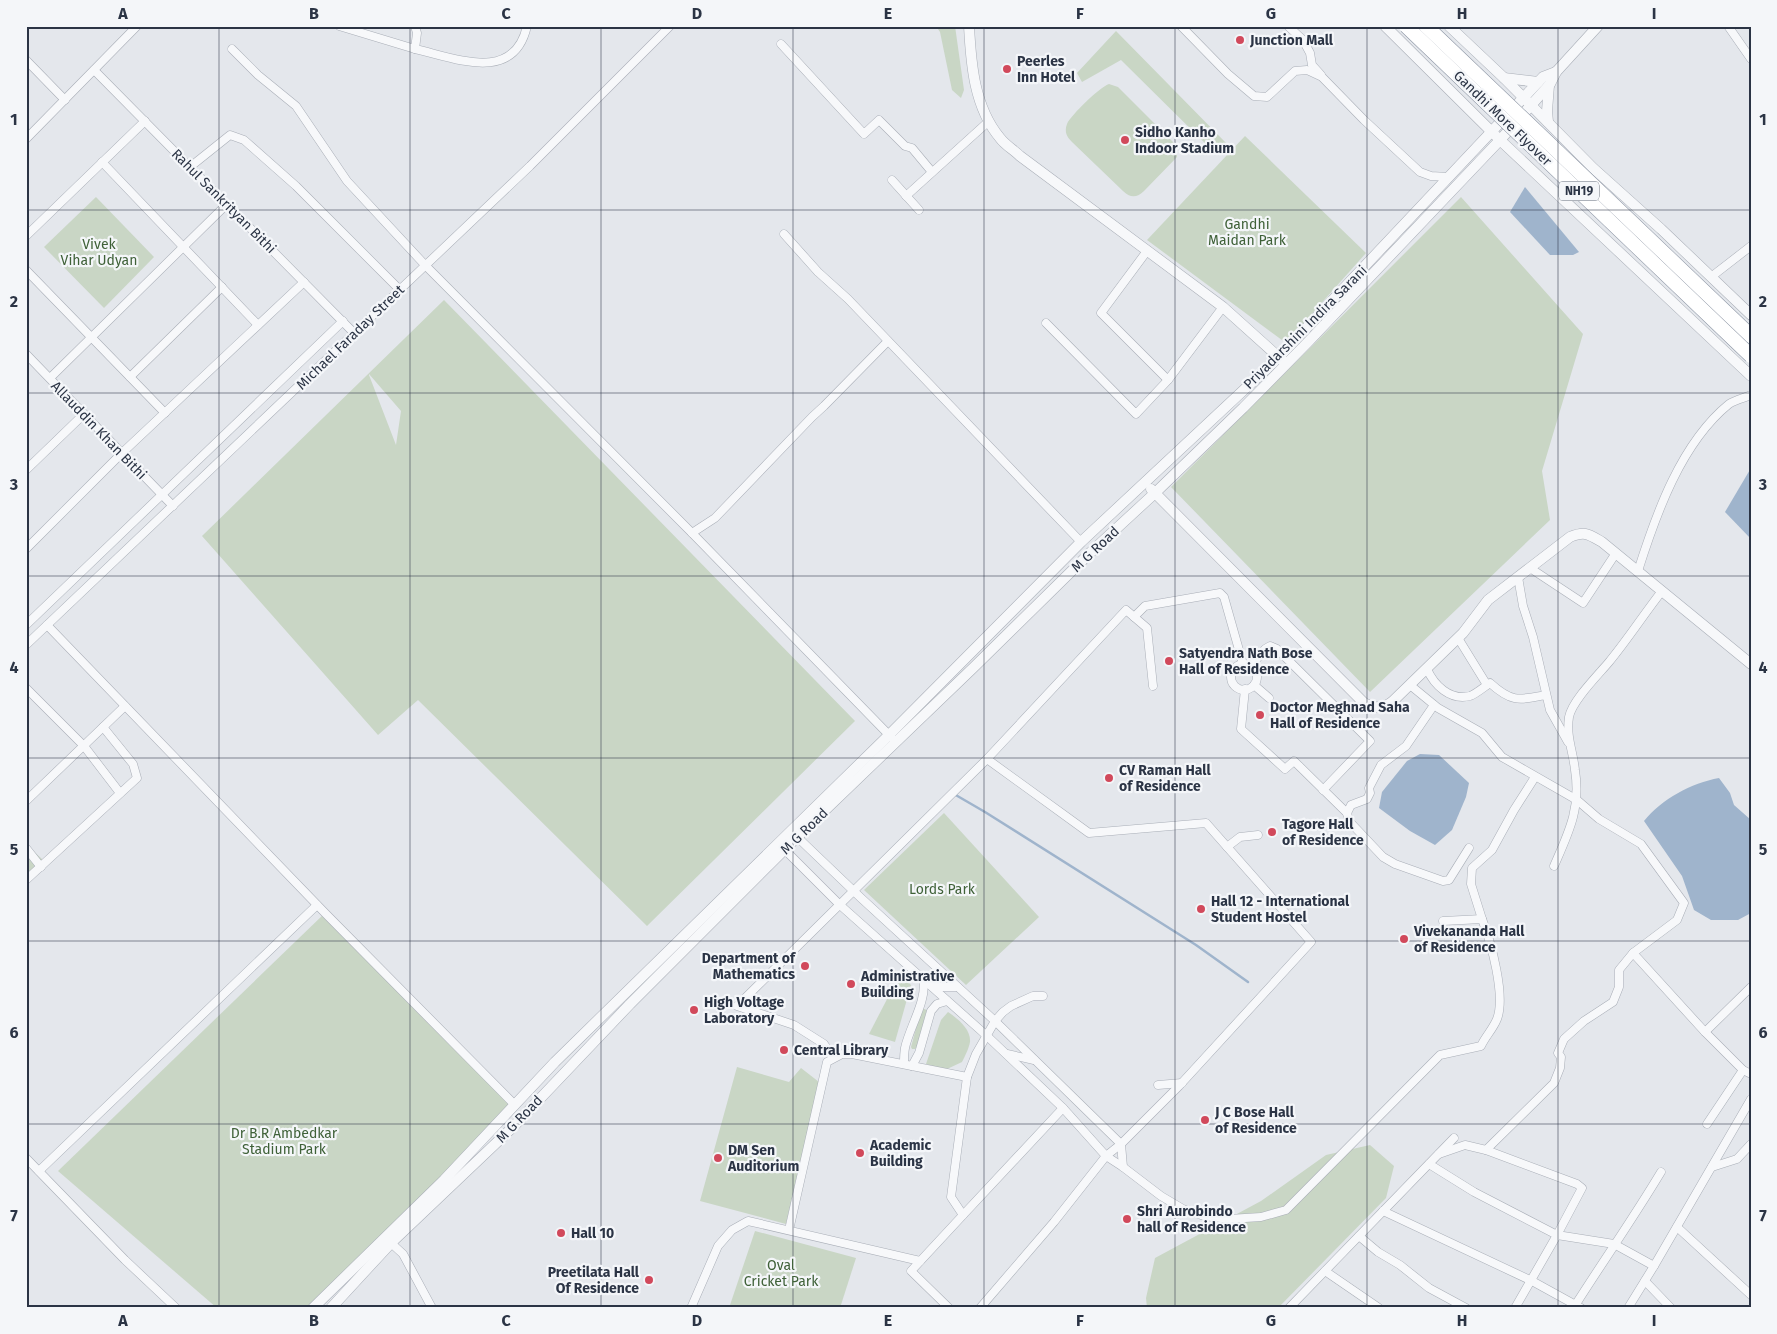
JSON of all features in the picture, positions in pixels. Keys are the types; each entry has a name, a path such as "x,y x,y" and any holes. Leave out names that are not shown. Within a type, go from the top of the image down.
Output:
{"highway":[{"name":"Gandhi More Flyover","path":"1406,26 1751,356"},
{"name":"Gandhi More Flyover","path":"1426,26 1751,336"}],"street":[{"path":"26,139 137,26"},
{"path":"338,26 415,49 470,62 489,64 506,60 519,48 527,26"},
{"path":"415,26 417,33 415,49"},
{"name":"Michael Faraday Street","path":"26,645 530,166 670,26"},
{"path":"968,26 972,72 985,114 1000,138 1020,156 1223,307 1282,360"},
{"path":"1181,26 1228,74 1254,96 1267,97 1295,71 1307,70 1322,77"},
{"path":"1288,26 1303,40 1310,53 1312,65 1364,120 1420,172 1431,176 1448,177"},
{"path":"1385,26 1500,140 1751,376"},
{"path":"1449,26 1504,78 1592,168 1661,229 1751,315"},
{"name":"Priyadarshini Indira Sarani","path":"1282,360 1491,131 1550,84 1556,72 1598,26"},
{"path":"1728,26 1751,59"},
{"path":"780,44 864,134 880,120 905,146 912,148 932,172"},
{"path":"232,49 258,75 296,106 347,181 426,265 692,533 892,739"},
{"path":"26,60 65,100"},
{"name":"Rahul Sankrityan Bithi","path":"94,70 354,333"},
{"path":"1527,101 1538,82 1543,77 1556,72"},
{"path":"1504,78 1538,82"},
{"path":"1548,122 1547,111 1550,84"},
{"name":"Priyadarshini Indira Sarani","path":"892,739 1081,542 1144,482 1282,360 1500,140 1527,101"},
{"path":"1472,152 1482,130 1479,119"},
{"path":"26,236 145,121"},
{"path":"906,196 989,121"},
{"path":"190,167 230,135 244,140 296,186 400,290"},
{"path":"1481,160 1498,152 1513,152"},
{"path":"102,162 258,325"},
{"path":"892,180 918,210"},
{"path":"50,378 228,204"},
{"path":"784,234 818,272 848,299 1081,542"},
{"path":"1711,277 1751,246"},
{"path":"1147,251 1100,313 1168,380"},
{"path":"26,270 165,413"},
{"path":"26,549 122,453 304,282"},
{"path":"130,377 222,287"},
{"path":"1046,323 1136,414 1168,380 1223,307"},
{"path":"26,625 343,321"},
{"path":"692,533 715,518 888,341"},
{"name":"Allauddin Khan Bithi","path":"26,354 173,506"},
{"name":"M G Road","path":"330,1308 391,1243 514,1126 794,834 892,739 1155,493 1282,360"},
{"path":"1638,571 1653,522 1672,480 1699,435 1731,403 1751,395"},
{"path":"26,470 84,414"},
{"path":"1144,482 1364,703 1374,708 1386,707 1427,669 1458,638 1488,600 1570,537 1581,532 1589,534 1602,542 1751,664"},
{"path":"1530,568 1583,603 1616,553"},
{"path":"1518,577 1523,606 1533,637 1550,710 1568,742 1575,770 1577,800 1569,832 1554,866"},
{"path":"1568,742 1569,715 1585,689 1609,661 1662,591"},
{"path":"1134,617 1145,606 1220,593 1224,597 1247,665 1254,669 1257,677 1254,685 1245,689 1235,686 1231,679 1235,667 1247,665 1270,646 1277,649 1370,741 1323,790"},
{"path":"833,1057 824,1044 794,1025 736,1006 988,759 1126,610 1147,628 1153,686"},
{"path":"47,625 317,905 515,1105"},
{"path":"1458,638 1487,685"},
{"path":"1427,669 1433,681 1442,690 1457,696 1470,696 1490,683 1506,697 1516,699 1546,695"},
{"path":"1254,685 1269,698"},
{"path":"1410,685 1434,705 1482,733 1502,757 1577,800 1600,819 1641,844 1684,903 1677,920 1633,953 1619,970 1619,987 1613,1002 1584,1021 1564,1039 1558,1053 1561,1057 1560,1068 1554,1083 1486,1150"},
{"path":"26,688 84,746 120,793"},
{"path":"1245,689 1240,730 1286,769 1294,761 1347,813 1349,821 1383,857 1394,864 1443,881 1449,880 1469,848"},
{"path":"1347,813 1351,805 1367,799 1372,781 1381,765 1406,746 1434,705"},
{"path":"26,801 125,706"},
{"path":"26,880 137,778 133,764 103,727"},
{"path":"980,1308 1054,1222 1106,1156 1121,1144 1182,1083 1311,942 1206,823 1089,833 988,759"},
{"path":"313,1308 444,1180 556,1062 782,846 840,905 987,1036 1063,1108 1106,1156 1168,1201 1183,1209 1204,1216 1229,1219 1261,1217 1286,1210 1440,1055 1480,1046 1497,1020 1501,1005 1493,947 1471,884 1472,868 1492,850 1535,777"},
{"path":"794,834 995,1021 1121,1144 1123,1167"},
{"path":"1227,847 1240,837 1258,835"},
{"path":"26,848 41,867"},
{"path":"39,1171 317,905"},
{"path":"1443,921 1482,919"},
{"path":"1633,953 1705,1032 1747,1072 1707,1124"},
{"path":"933,988 945,976"},
{"path":"904,1064 905,1048 920,1004 924,984 923,979"},
{"path":"933,988 957,987"},
{"path":"1705,1032 1751,987"},
{"path":"964,1216 951,1197 967,1077 976,1054 995,1021 1011,1006 1033,996 1043,996"},
{"path":"912,1066 919,1053 931,1011 937,1004 947,1001"},
{"path":"920,1004 929,1006 931,1011"},
{"path":"789,1230 827,1062 833,1057 842,1054 852,1054 967,1077"},
{"path":"1006,1054 1036,1060"},
{"path":"1158,1085 1182,1083"},
{"path":"1628,1308 1751,1099"},
{"path":"949,1308 911,1271 1063,1108"},
{"path":"1294,1306 1325,1271 1454,1138"},
{"path":"1712,1167 1737,1159 1751,1144"},
{"path":"1439,1154 1465,1145 1486,1150 1577,1184 1582,1188 1532,1281 1515,1308"},
{"path":"26,1158 125,1260 176,1308"},
{"path":"1429,1164 1474,1192 1557,1235 1614,1244 1654,1266"},
{"path":"1383,1211 1532,1281 1579,1306 1614,1244 1661,1172"},
{"path":"691,1308 718,1246 732,1230 748,1221 920,1261"},
{"path":"1677,1227 1751,1295"},
{"path":"1359,1236 1378,1252 1400,1265 1429,1288 1466,1308"},
{"path":"391,1243 403,1254 432,1308"},
{"path":"1325,1271 1379,1308"},
{"path":"1645,1281 1671,1308"}],"green space":[{"path":"936,26 955,26 964,90 961,98 952,90 940,32"},
{"path":"1116,31 1226,143 1215,153 1121,60 1082,82 1077,73"},
{"path":"1109,84 1118,87 1177,146 1177,157 1144,191 1136,196 1128,195 1123,191 1072,142 1066,132 1067,124 1074,114"},
{"name":"Gandhi Maidan Park","path":"1245,136 1366,253 1286,343 1147,240"},
{"name":"Vivek Vihar Udyan","path":"96,197 154,257 104,308 44,247"},
{"path":"1461,197 1583,334 1542,471 1550,520 1370,692 1171,487"},
{"path":"444,300 855,721 647,926 418,700 378,735 202,536","holes":["369,374 401,411 396,445"]},
{"name":"Lords Park","path":"944,813 1039,917 966,985 864,890"},
{"path":"26,844 43,860 26,876"},
{"name":"Dr B.R Ambedkar Stadium Park","path":"325,913 512,1107 309,1308 217,1308 58,1171"},
{"path":"900,974 911,985 895,1042 869,1034"},
{"path":"921,1010 927,1010 917,1046 915,1049 912,1049"},
{"path":"948,1012 960,1021 966,1029 970,1042 962,1062 945,1070 926,1064 941,1020"},
{"path":"737,1067 789,1082 801,1068 819,1082 786,1224 700,1201"},
{"path":"1370,1145 1394,1166 1386,1198 1278,1308 1147,1308 1146,1298 1155,1258 1261,1201 1326,1155"},
{"name":"Oval Cricket Park","path":"755,1231 856,1258 840,1308 729,1308"}],"water":[{"path":"1525,187 1579,252 1573,255 1550,255 1510,212"},
{"path":"1751,468 1751,539 1725,512"},
{"path":"1420,754 1439,755 1469,783 1466,797 1452,830 1435,845 1410,831 1379,808 1382,792 1407,761"},
{"path":"1719,778 1730,793 1734,805 1751,820 1751,913 1738,920 1711,920 1694,910 1682,876 1644,821 1659,806 1678,793 1708,780"}],"waterway":[{"path":"954,794 1196,945 1248,982"}],"place":[{"name":"Junction Mall","path":"1240,40"},
{"name":"Peerles Inn Hotel","path":"1007,69"},
{"name":"Sidho Kanho Indoor Stadium","path":"1125,140"},
{"name":"Satyendra Nath Bose Hall of Residence","path":"1169,661"},
{"name":"Doctor Meghnad Saha Hall of Residence","path":"1260,715"},
{"name":"CV Raman Hall of Residence","path":"1109,778"},
{"name":"Tagore Hall of Residence","path":"1272,832"},
{"name":"Hall 12 - International Student Hostel","path":"1201,909"},
{"name":"Vivekananda Hall of Residence","path":"1404,939"},
{"name":"Department of Mathematics","path":"805,966"},
{"name":"Administrative Building","path":"851,984"},
{"name":"High Voltage Laboratory","path":"694,1010"},
{"name":"Central Library","path":"784,1050"},
{"name":"J C Bose Hall of Residence","path":"1205,1120"},
{"name":"Academic Building","path":"860,1153"},
{"name":"DM Sen Auditorium","path":"718,1158"},
{"name":"Shri Aurobindo hall of Residence","path":"1127,1219"},
{"name":"Hall 10","path":"561,1233"},
{"name":"Preetilata Hall Of Residence","path":"649,1280"}]}
